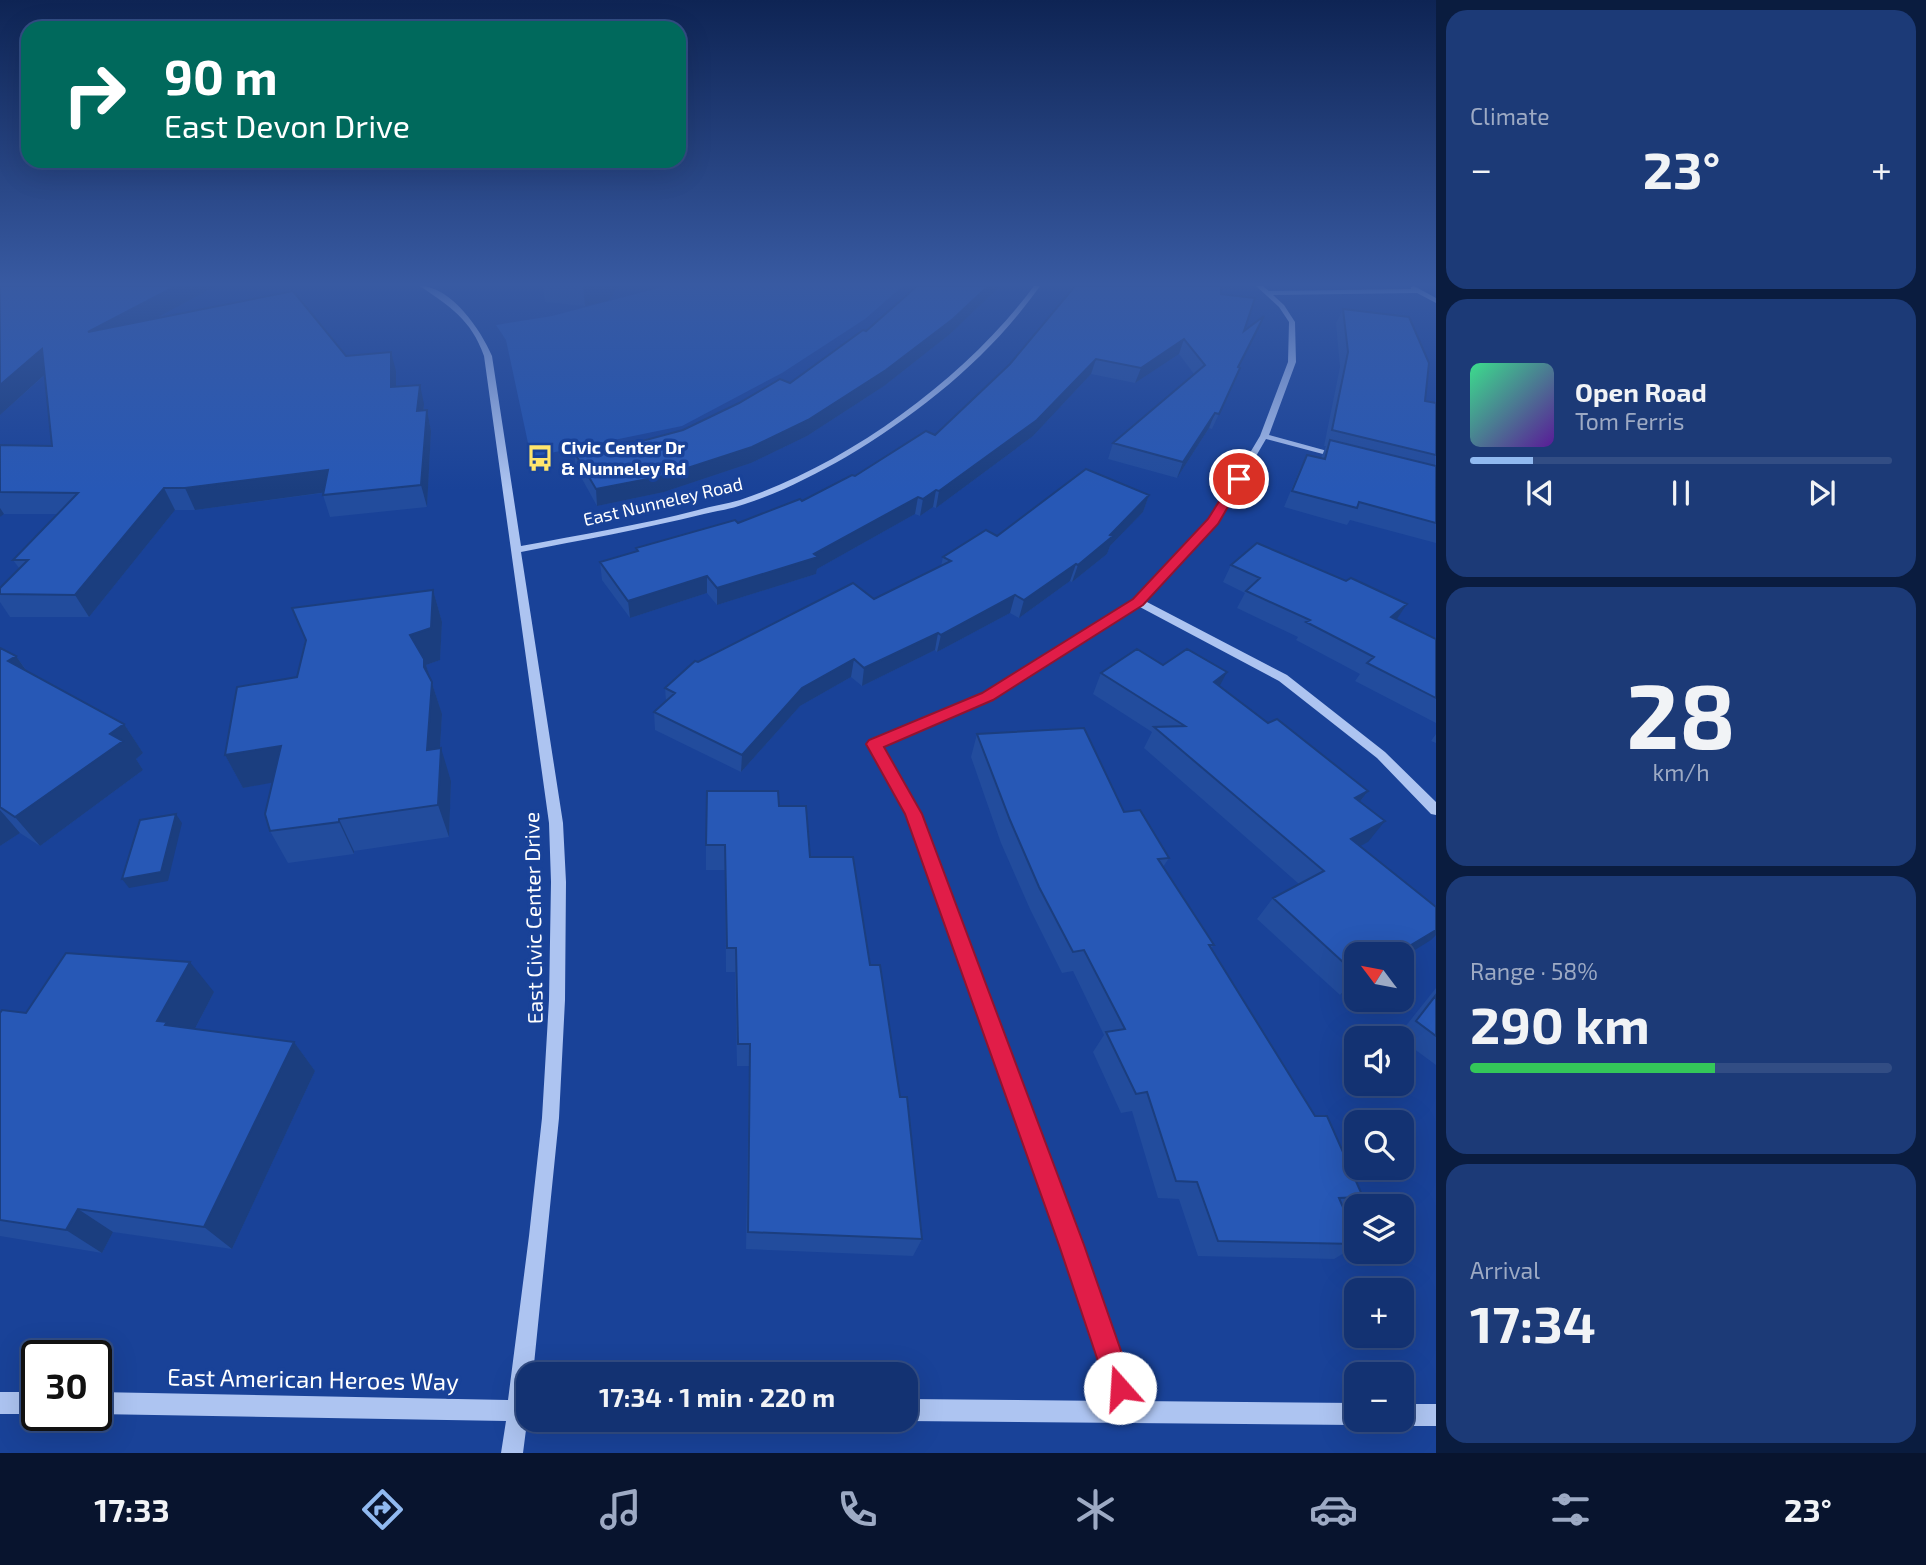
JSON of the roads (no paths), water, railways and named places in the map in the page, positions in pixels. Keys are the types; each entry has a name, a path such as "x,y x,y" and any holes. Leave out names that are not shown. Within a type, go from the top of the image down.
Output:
{"street":[{"name":"East Civic Center Drive","path":"486,354 497,410 553,797 559,867 556,1055 529,1362"},
{"name":"East Nunneley Road","path":"517,550 666,521 746,501 816,469 895,422 981,354"},
{"path":"1128,1412 1071,1245 914,814 874,744 988,696 1138,602 1213,521 1264,436 1292,362 1292,354"},
{"path":"1264,436 1343,456"},
{"path":"1138,602 1283,678 1381,755 1436,810"},
{"path":"0,1403 21,1403"},
{"name":"East American Heroes Way","path":"112,1403 516,1411"},
{"path":"918,1410 1344,1414"},
{"path":"1414,1415 1436,1415"},
{"name":"East Civic Center Drive","path":"512,1453 518,1432"}],"place":[{"name":"Civic Center Dr & Nunneley Rd","path":"540,458"}]}
